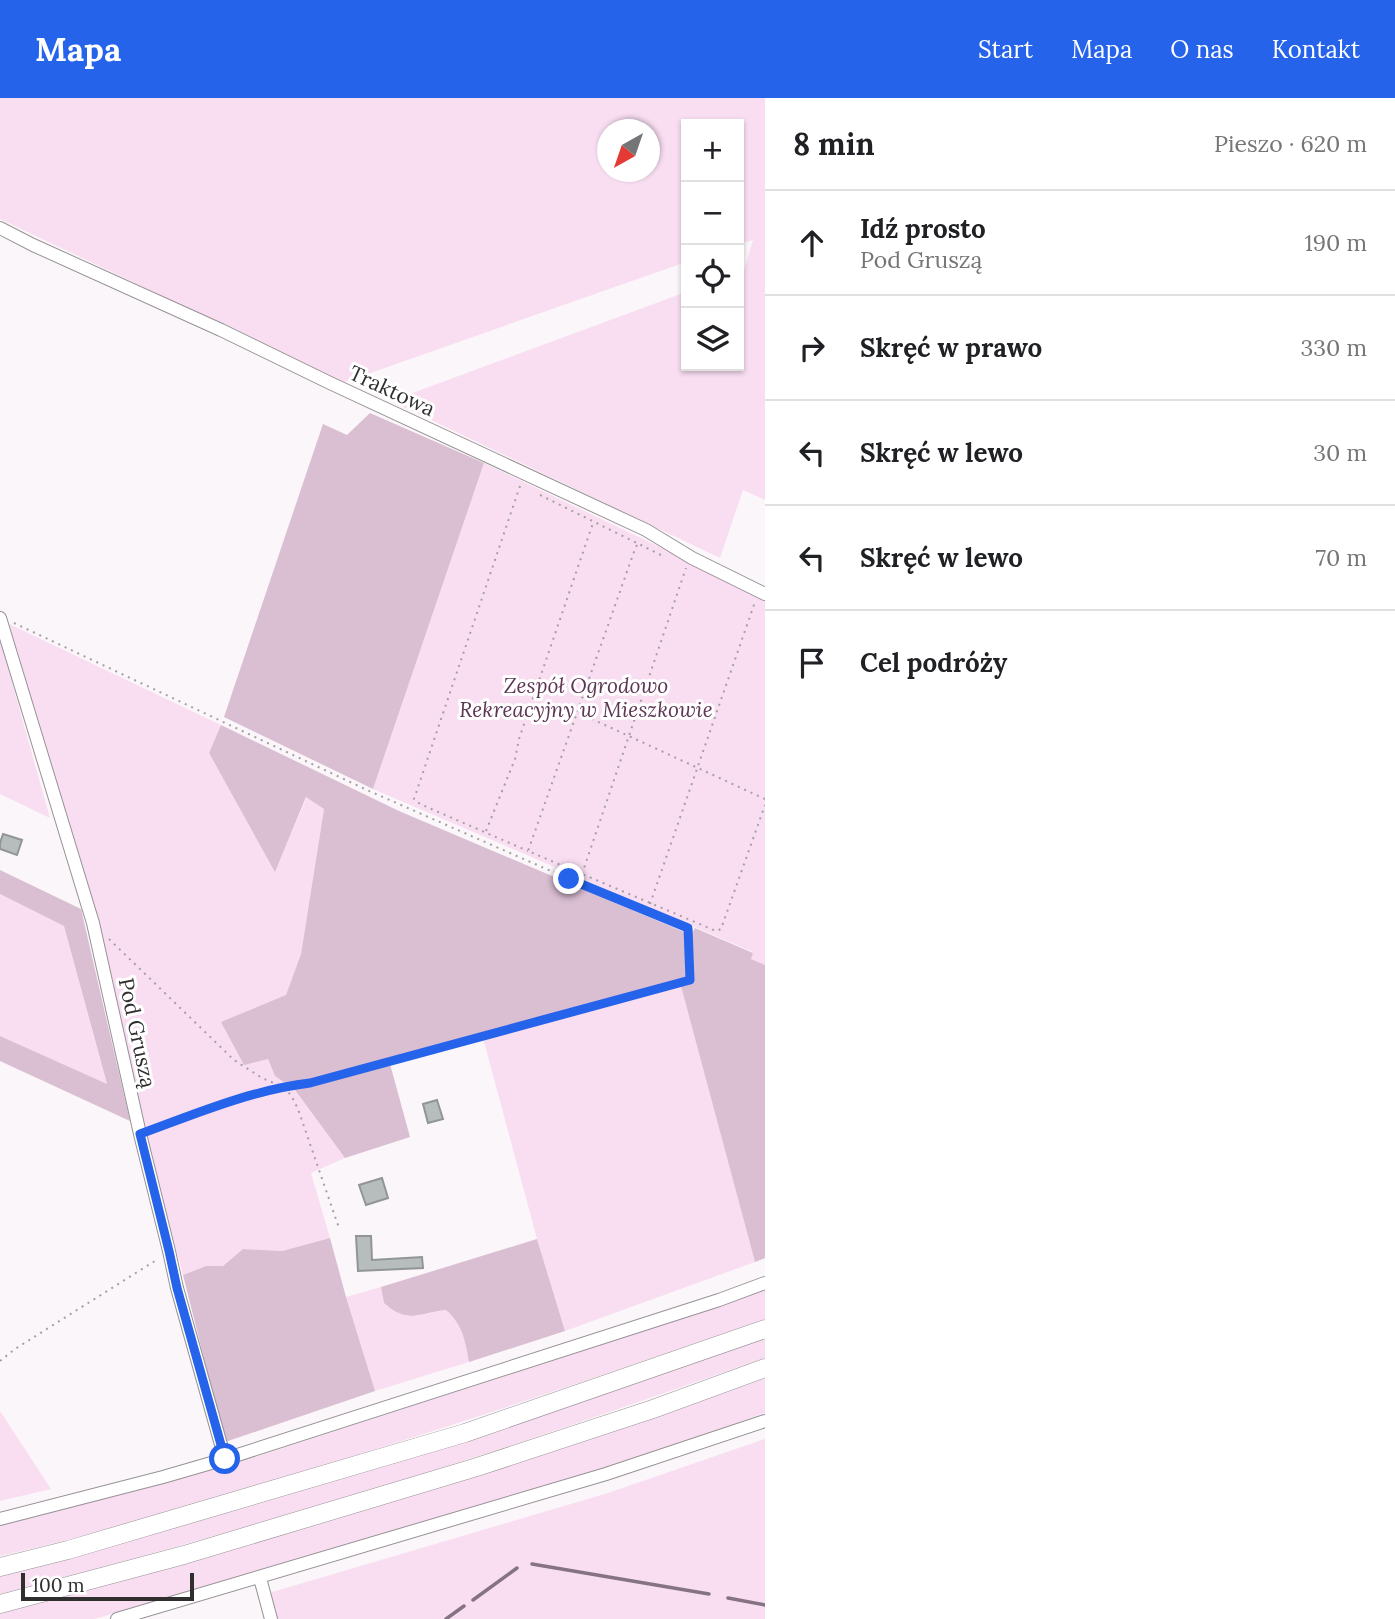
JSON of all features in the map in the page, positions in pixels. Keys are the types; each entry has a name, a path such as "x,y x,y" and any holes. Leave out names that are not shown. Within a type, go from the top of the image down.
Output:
{"highway":[{"path":"0,1567 68,1550 466,1433 765,1328"},
{"path":"0,1604 184,1555 477,1467 653,1409 765,1368"}],"street":[{"name":"Traktowa","path":"0,228 646,530 760,597"},
{"name":"Pod Gruszą","path":"6,620 93,923 177,1288 225,1459"},
{"path":"0,1519 225,1459 765,1283"},
{"path":"117,1619 606,1474 765,1421"},
{"path":"260,1578 271,1619"}],"path":[{"path":"520,485 414,799 581,875 716,931 722,929 765,805"},
{"path":"528,851 630,561 639,544 532,491"},
{"path":"485,832 515,759 519,740 593,522"},
{"path":"581,875 686,567"},
{"path":"650,904 760,597"},
{"path":"6,620 367,790 688,928 690,980 310,1083 281,1086 140,1134"},
{"path":"577,712 765,799"},
{"path":"110,940 234,1060 281,1086 291,1095 299,1108 339,1228"},
{"path":"0,1361 169,1251"}],"green space":[{"path":"0,98 765,98 765,500 743,490 720,558 391,401 681,294 681,371 744,371 744,270 753,240 744,243 744,119 681,119 681,264 342,383 0,219"},
{"name":"Zespół Ogrodowo Rekreacyjny w Mieszkowie","path":"484,463 706,569 765,601 765,965 751,959 753,952 373,789"},
{"path":"5,622 221,725 209,753 275,871 307,797 324,809 301,954 268,1059 275,1076 295,1090 345,1158 311,1173 330,1238 282,1251 243,1249 223,1266 206,1266 183,1275"},
{"path":"0,640 50,818 0,794"},
{"path":"0,894 64,926 107,1085 0,1036"},
{"path":"682,986 755,1262 565,1331 537,1239 483,1038"},
{"path":"381,1287 384,1303 416,1316 446,1310 455,1317 467,1345 469,1362 375,1391 346,1297"},
{"path":"765,1288 765,1319 529,1400 351,1457 146,1518 0,1556 0,1524 243,1461"},
{"path":"765,1337 765,1358 572,1425 331,1502 0,1595 0,1576 373,1469"},
{"path":"765,1376 765,1413 658,1451 447,1517 95,1619 0,1619 0,1613 165,1569 438,1487"},
{"path":"0,1411 51,1489 0,1501"},
{"path":"765,1439 765,1619 276,1619 269,1593 608,1493"}],"shaded area":[{"path":"370,413 484,463 373,789 224,717 323,424 347,435"},
{"path":"221,725 399,811 691,935 695,928 753,953 751,959 765,965 765,1258 755,1262 681,986 390,1064 410,1137 345,1158 295,1090 275,1076 268,1059 244,1065 221,1022 286,995 301,954 324,809 306,797 275,872 209,753"},
{"path":"0,870 81,909 130,1121 0,1061 0,1036 107,1084 64,926 0,894"},
{"path":"330,1238 375,1391 225,1442 183,1275 206,1266 223,1266 243,1249 282,1251"},
{"path":"537,1239 565,1331 469,1362 460,1327 446,1310 411,1316 397,1312 384,1303 381,1287"}],"building":[{"path":"3,834 22,840 17,855 0,849"},
{"path":"437,1100 443,1119 428,1123 423,1104"},
{"path":"382,1178 388,1198 366,1205 359,1185"},
{"path":"356,1236 371,1236 372,1260 422,1257 423,1268 358,1271"}],"waterway":[{"path":"532,1564 709,1594"},
{"path":"473,1600 517,1568"},
{"path":"728,1598 765,1605"},
{"path":"446,1619 464,1606"}],"route":[{"path":"225,1459 177,1288 140,1134 281,1086 310,1083 690,980 688,928 569,879"}]}
